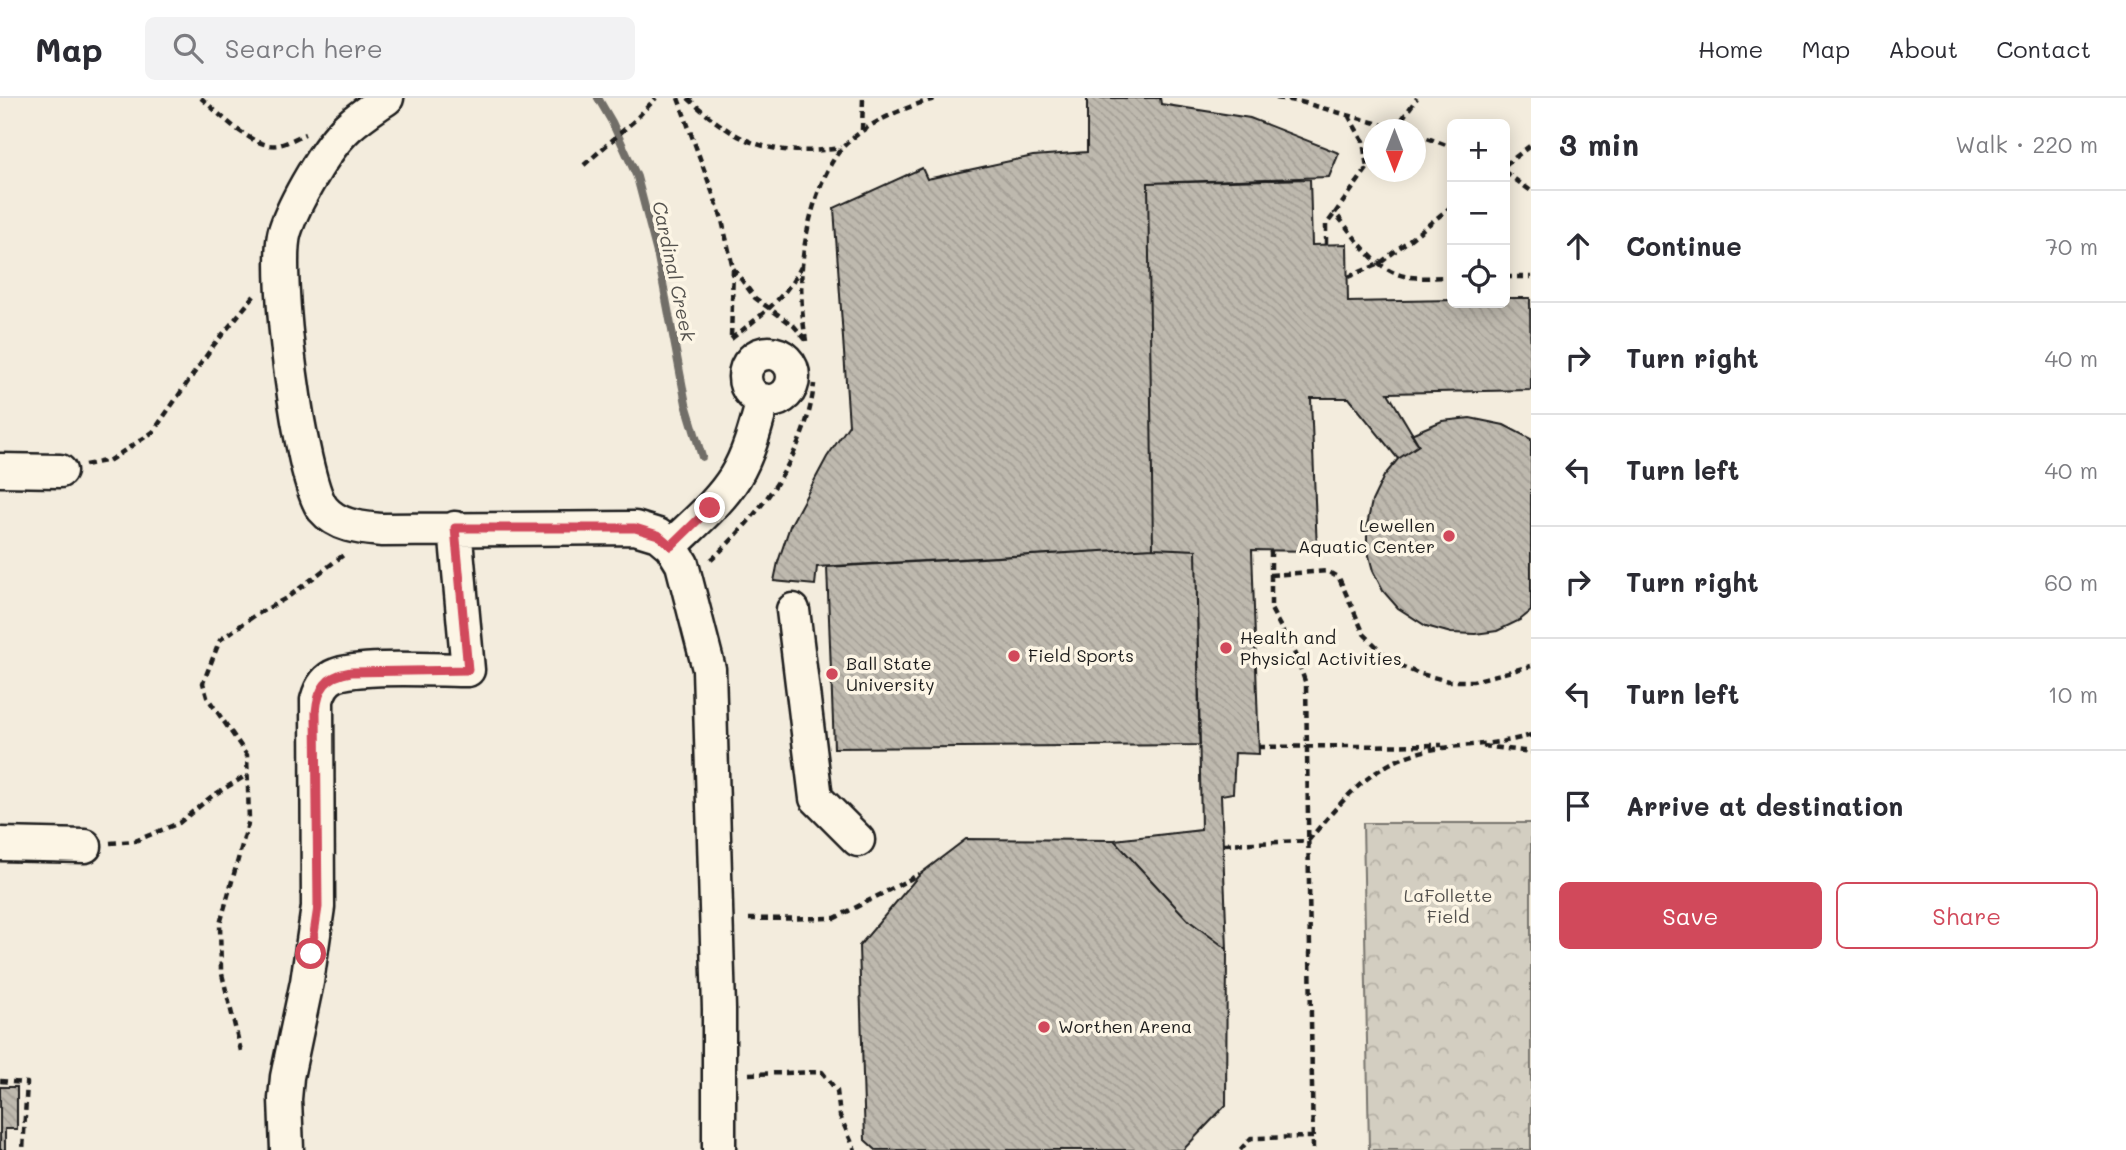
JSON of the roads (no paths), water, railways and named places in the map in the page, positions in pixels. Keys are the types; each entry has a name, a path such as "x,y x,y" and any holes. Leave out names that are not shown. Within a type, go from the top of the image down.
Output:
{"street":[{"path":"387,98 348,127 338,138 309,180 285,232 281,261 287,341 309,480 323,509 343,523 361,528 635,528 658,535 671,546 682,564 709,670 719,1009 719,1150"},
{"path":"671,546 710,508 735,478 752,440 763,400"},
{"path":"0,470 60,471"},
{"path":"288,1150 285,1099 287,1077 307,982 318,907 317,700 321,688 337,674 372,670 468,670 455,528"},
{"path":"793,610 816,798 858,840"},
{"path":"0,844 85,846"}],"waterway":[{"name":"Cardinal Creek","path":"598,98 637,177 658,257 686,404 702,457"}],"place":[{"name":"Lewellen Aquatic Center","path":"1449,536"},
{"name":"Health and Physical Activities","path":"1226,648"},
{"name":"Field Sports","path":"1014,656"},
{"name":"Ball State University","path":"832,674"},
{"name":"Worthen Arena","path":"1044,1027"}],"park label":[{"name":"LaFollette Field","path":"1448,906"}]}
